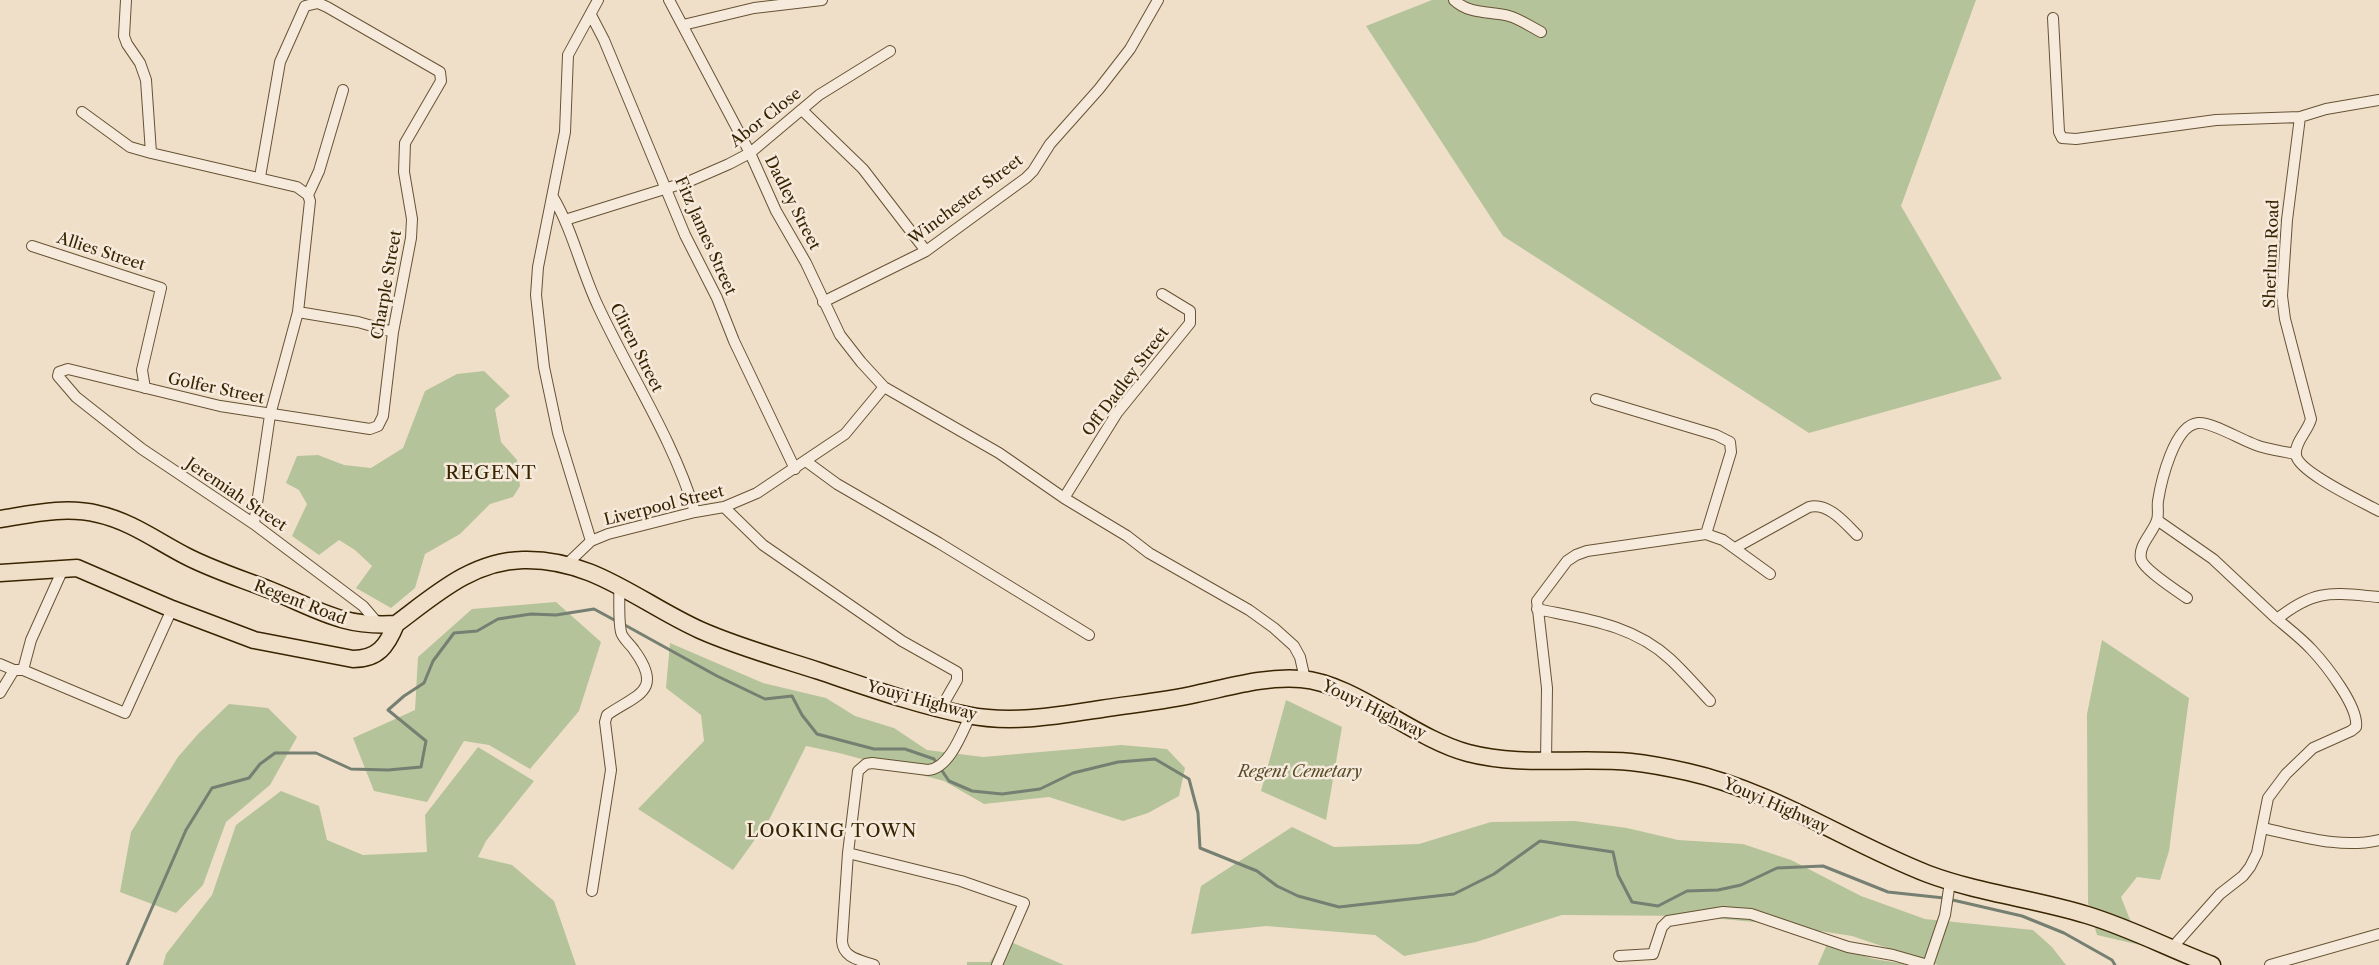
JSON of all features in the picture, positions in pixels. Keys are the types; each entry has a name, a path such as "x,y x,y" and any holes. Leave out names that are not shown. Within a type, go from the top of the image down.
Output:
{"main road":[{"name":"Regent Road","path":"0,519 63,510 99,514 139,529 212,569 269,590 330,617 351,623 388,625"},
{"name":"Youyi Highway","path":"388,625 441,590 479,568 521,560 568,564 619,586 679,619 726,641 970,716 995,719 1046,717 1182,697 1271,680 1305,679 1332,686 1437,742 1462,751 1515,761 1630,762 1692,772 1758,796 1912,868 1950,888 2088,915 2138,933 2212,965"},
{"path":"0,573 77,568 172,609 254,640 353,659 369,658 390,640 388,625"}],"street":[{"path":"126,0 124,36 140,63 146,80 151,153"},
{"path":"590,541 558,433 544,367 536,279 565,132 568,55 598,0"},
{"name":"Dadley Street","path":"668,0 750,153 776,211 806,263 823,302 849,348 884,387 999,452 1064,498 1127,536 1149,553 1228,597 1274,628 1294,646 1300,657 1305,679"},
{"path":"683,25 753,4 822,0"},
{"path":"1454,0 1465,8 1478,12 1510,16 1541,32"},
{"name":"Charple Street","path":"260,176 280,62 305,6 318,3 327,7 437,69 442,76 439,85 405,142 404,172 412,219 412,238 393,332 383,416 378,426"},
{"name":"Winchester Street","path":"823,302 926,251 1026,178 1033,171 1050,144 1099,89 1130,49 1156,4"},
{"name":"Fitz James Street","path":"591,15 604,40 667,188 684,235 717,298 734,341 795,469"},
{"path":"2054,18 2058,132 2062,138 2076,139 2216,120 2300,116 2326,109 2379,100"},
{"name":"Abor Close","path":"566,220 709,174 750,153 840,81 890,51"},
{"path":"254,524 270,415 298,312 310,210 308,194 319,171 343,90"},
{"path":"802,110 863,169 926,251"},
{"path":"82,112 130,147 218,170 260,176 297,187 308,194"},
{"name":"Sherlum Road","path":"2296,454 2297,447 2309,427 2310,419 2285,319 2282,296 2287,220 2300,116"},
{"name":"Cliren Street","path":"553,197 566,220 593,296 669,443 695,512"},
{"name":"Allies Street","path":"32,246 160,288 142,370 145,388"},
{"name":"Off Dadley Street","path":"1064,498 1117,413 1190,323 1190,311 1162,294"},
{"path":"298,312 358,322 393,332"},
{"name":"Golfer Street","path":"60,380 59,372 68,368 204,403 270,415 370,429 378,426"},
{"name":"Jeremiah Street","path":"60,380 76,397 142,449 254,524 388,625"},
{"name":"Liverpool Street","path":"568,564 590,541 608,534 695,512 724,508 757,493 807,462 845,434 884,387"},
{"path":"1596,399 1716,435 1730,442 1731,452 1706,534"},
{"path":"2187,598 2145,566 2141,559 2142,548 2157,520 2157,503 2169,457 2188,426 2198,422 2262,447 2296,454 2299,462 2314,473 2379,510"},
{"path":"807,462 837,484 1089,635"},
{"path":"1735,548 1809,507 1817,505 1825,508 1857,535"},
{"path":"724,508 763,544 902,641 958,672 957,680 941,708"},
{"path":"2157,520 2213,559 2312,650 2350,703 2357,720 2356,727 2351,731 2313,748 2286,774 2268,798 2257,853 2250,867 2244,876 2220,894 2171,948"},
{"path":"1546,762 1546,688 1537,609 1541,594 1567,561 1587,551 1706,534 1714,536 1735,548 1770,574"},
{"path":"0,693 18,670 63,569"},
{"path":"592,891 611,770 605,722 607,715 638,697 644,691 647,682 640,658 621,633 619,586"},
{"path":"2277,619 2300,602 2317,595 2337,594 2379,597"},
{"path":"0,664 125,713 172,609"},
{"path":"1537,609 1622,628 1640,637 1670,658 1710,701"},
{"path":"874,965 848,954 842,947 848,853 856,777 861,767 872,763 928,770 937,769 954,751 970,716"},
{"path":"2262,828 2334,843 2362,844 2379,840"},
{"path":"848,853 961,881 1024,903 997,965"},
{"path":"1619,956 1653,954 1662,927 1668,921 1736,912 1775,921 1848,947 1928,965 1945,915 1950,888"},
{"path":"2270,965 2379,934"}],"green space":[{"path":"1432,0 1976,0 1901,206 2002,379 1809,433 1503,236 1366,26"},
{"path":"484,371 510,396 495,409 501,442 517,460 520,486 513,497 490,504 460,534 425,554 415,588 391,608 356,588 372,566 355,550 339,540 319,555 292,536 307,504 299,490 286,483 297,456 318,455 344,465 371,468 403,448 425,391 457,374"},
{"path":"556,602 601,642 579,711 530,769 489,745 464,741 427,802 374,791 353,738 415,710 418,657 472,609"},
{"path":"2102,640 2189,698 2169,851 2160,880 2137,877 2121,897 2140,945 2097,935 2088,903 2087,714"},
{"path":"670,643 763,683 826,698 855,716 894,728 927,750 983,757 1121,745 1167,749 1185,768 1179,796 1148,813 1123,821 1049,797 984,804 944,781 806,746 769,820 733,870 638,809 704,741 701,715 666,688"},
{"name":"Regent Cemetary","path":"1286,700 1342,727 1326,820 1261,791"},
{"path":"229,704 268,708 297,737 270,785 226,822 203,885 176,913 120,892 131,832 178,757 198,734"},
{"path":"478,747 534,781 486,841 478,857 512,865 554,901 576,965 163,965 166,954 212,895 236,825 281,791 319,806 327,840 363,855 427,852 425,815"},
{"path":"1575,821 1627,828 1678,840 1743,844 1791,860 1861,896 1925,919 2033,930 2052,947 2066,965 1938,965 1852,936 1775,924 1691,916 1562,915 1476,942 1404,956 1375,935 1266,926 1191,934 1201,886 1292,827 1334,847 1419,844 1491,822"},
{"path":"1004,939 1064,965 967,965 967,962 990,962"},
{"path":"1827,944 1874,959 1911,965 1818,965"}],"waterway":[{"path":"127,965 186,830 212,788 249,778 260,764 275,753 316,753 351,769 388,770 421,767 426,741 388,710 404,696 424,683 433,661 454,633 477,631 498,619 531,614 556,615 594,609 618,622"},
{"path":"623,624 717,676 765,699 792,696 802,715 817,734 874,749 905,749 934,759 949,781 972,791 1002,794 1040,789 1073,773 1118,762 1155,759 1189,779 1198,813 1200,848 1257,871 1277,886 1298,896 1339,907 1454,894 1494,874 1540,841 1613,852 1618,875 1632,902 1658,906 1687,891 1718,890 1741,885 1777,868 1823,866 1888,892 1944,898 2022,916 2064,933 2112,960 2115,965"}],"district":[{"name":"REGENT","path":"491,474"},
{"name":"LOOKING TOWN","path":"832,832"}]}
